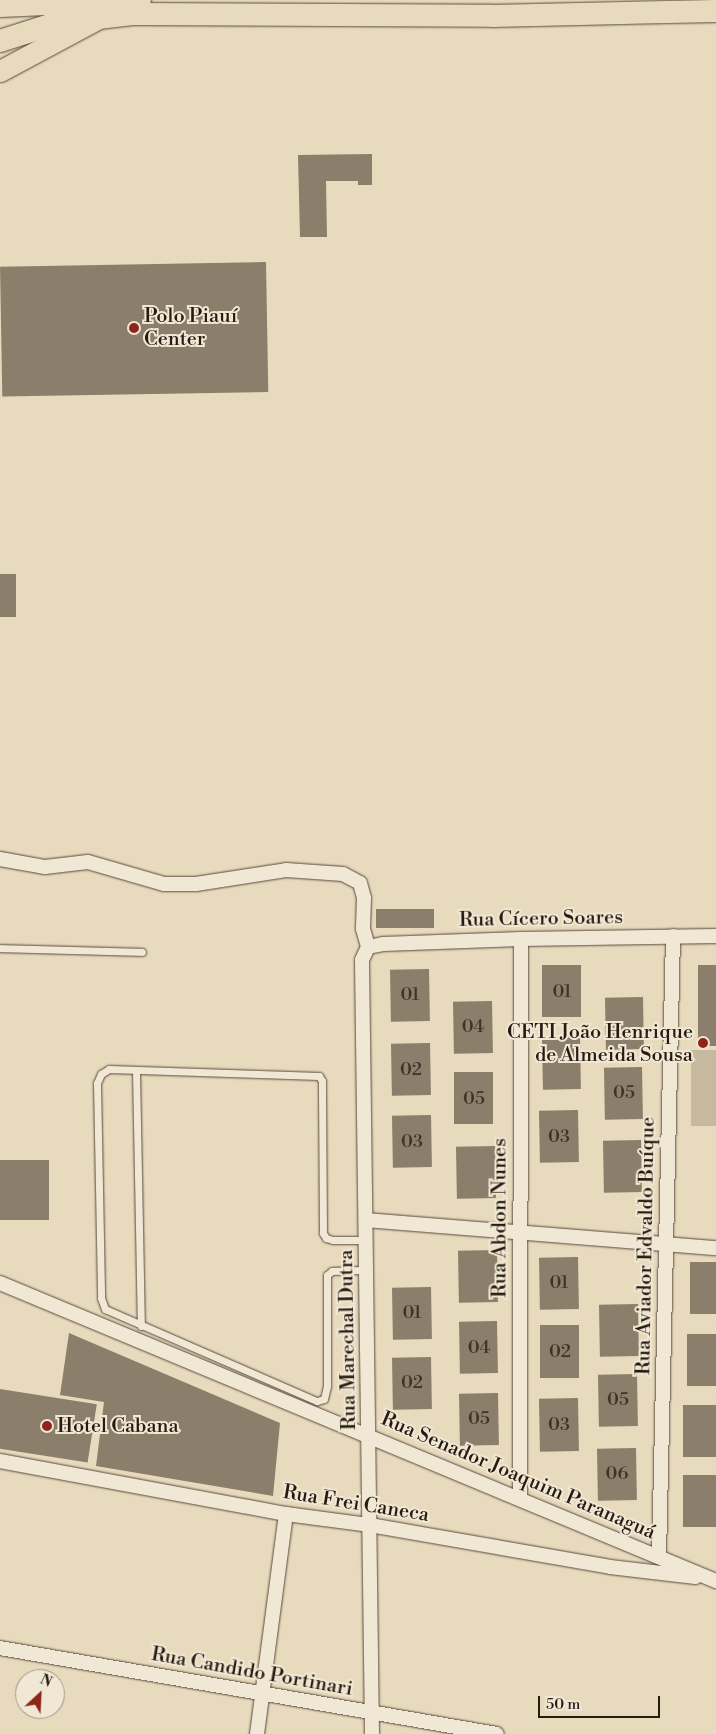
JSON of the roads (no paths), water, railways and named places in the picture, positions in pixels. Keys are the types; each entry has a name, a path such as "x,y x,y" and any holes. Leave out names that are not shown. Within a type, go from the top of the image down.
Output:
{"highway":[{"path":"0,6 140,0"},
{"path":"0,41 49,25 97,18 174,13 492,16 716,11"}],"main road":[{"path":"0,71 97,18"}],"street":[{"path":"0,860 45,867 88,862 164,884 196,884 286,870 343,874 360,883 364,898 363,929 368,947"},
{"name":"Rua Aviador Edvaldo Buíque","path":"659,1557 673,936"},
{"name":"Rua Cícero Soares","path":"368,947 383,944 521,939 716,936"},
{"name":"Rua Abdon Nunes","path":"520,1498 521,939"},
{"name":"Rua Marechal Dutra","path":"368,947 362,960 372,1734"},
{"path":"366,1220 716,1248"},
{"name":"Rua Senador Joaquim Paranaguá","path":"0,1283 369,1435 712,1580"},
{"name":"Rua Frei Caneca","path":"0,1461 286,1514 370,1525 610,1567 712,1580"},
{"path":"257,1734 286,1514"},
{"name":"Rua Candido Portinari","path":"0,1648 261,1695 497,1734"}],"lane":[{"path":"0,948 142,952"},
{"path":"366,1240 333,1240 326,1238 323,1232 322,1081 319,1076 109,1070 100,1074 97,1083 100,1298 105,1309 317,1401 327,1393 327,1275 332,1271 366,1270"},
{"path":"136,1071 141,1326"}],"place":[{"name":"Polo Piauí Center","path":"134,328"},
{"name":"CETI João Henrique de Almeida Sousa","path":"703,1043"},
{"name":"Hotel Cabana","path":"47,1426"}]}
